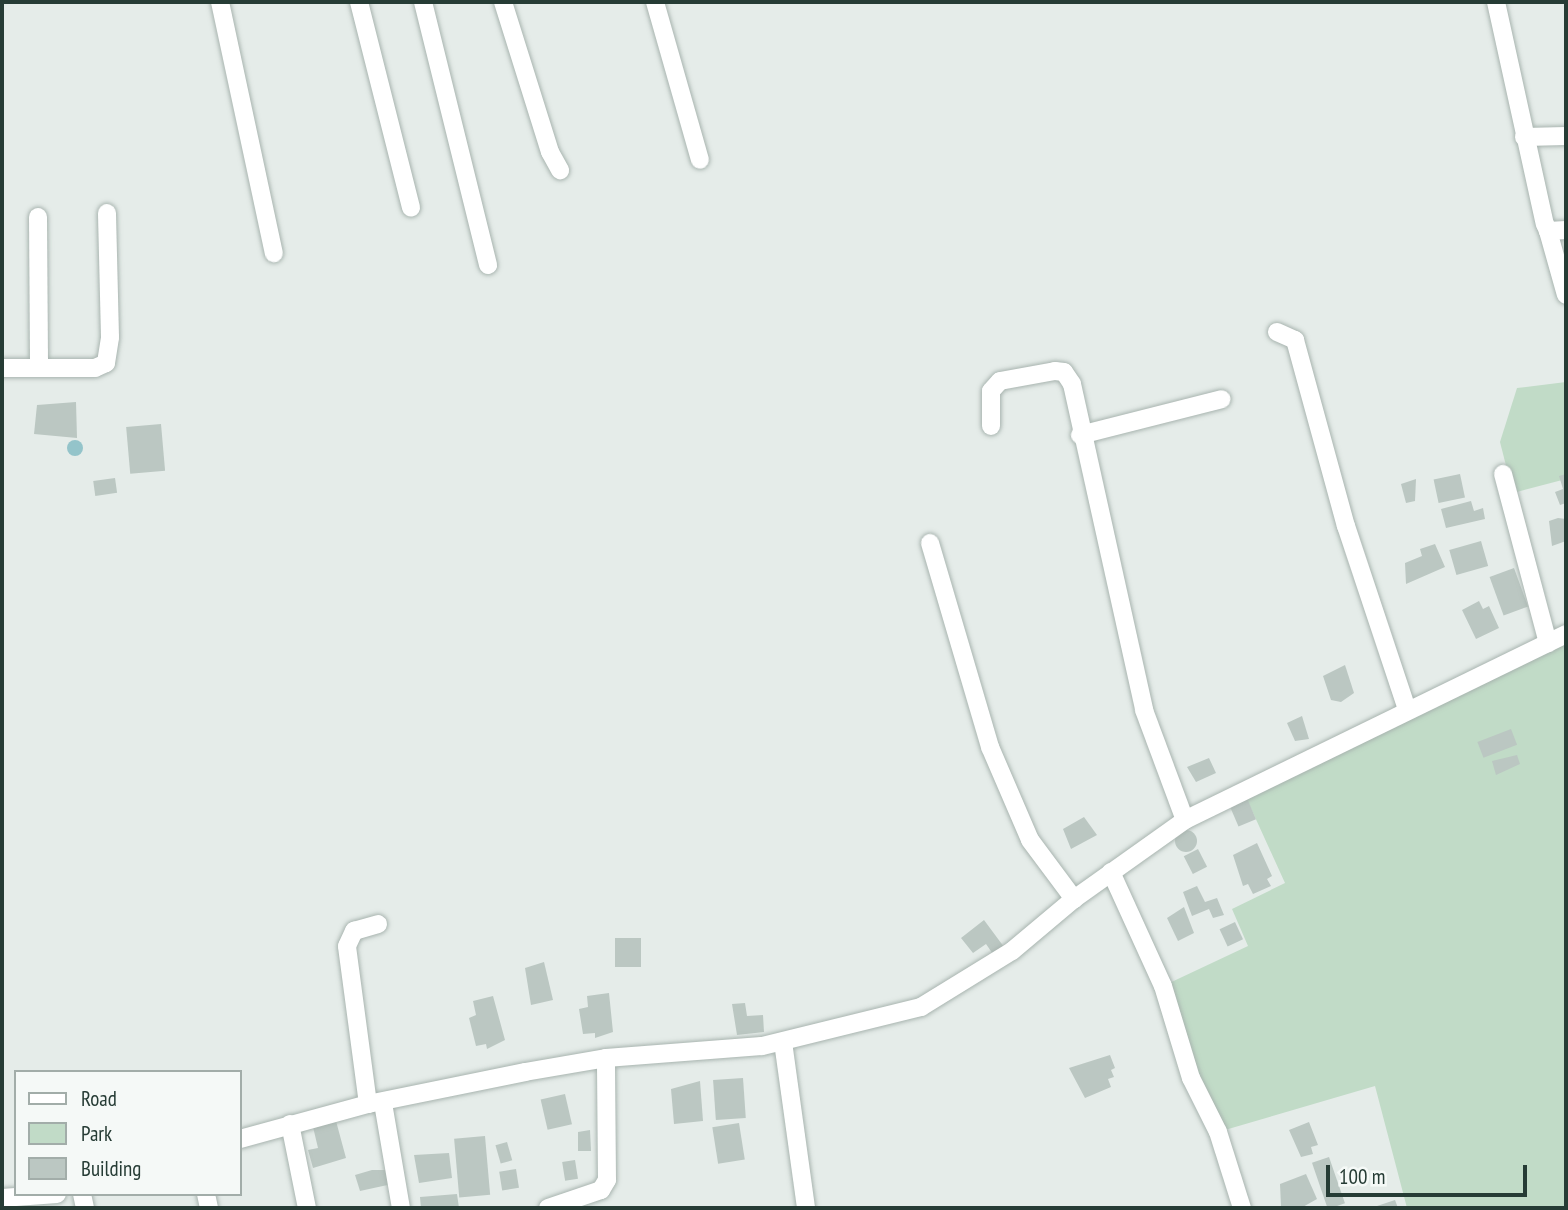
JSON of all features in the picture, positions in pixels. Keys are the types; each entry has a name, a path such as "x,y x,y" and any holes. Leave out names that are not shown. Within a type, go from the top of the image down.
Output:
{"street":[{"path":"220,2 274,253"},
{"path":"359,2 411,208"},
{"path":"422,2 488,265"},
{"path":"503,2 550,152 560,170"},
{"path":"655,2 699,160"},
{"path":"1496,2 1524,137 1557,230 1566,295"},
{"path":"1524,137 1566,136"},
{"path":"2,368 95,368 106,363 110,326 107,213"},
{"path":"38,217 39,368"},
{"path":"1278,332 1295,340 1346,526 1407,709"},
{"path":"991,426 991,391 1000,381 1064,372 1072,384 1080,435 1144,710 1185,820"},
{"path":"1080,435 1222,399"},
{"path":"1503,474 1548,643"},
{"path":"930,543 990,747 1030,841 1074,899"},
{"path":"242,1138 375,1104 606,1058 783,1042 921,1007 971,980 1074,899 1185,820 1407,709 1566,634"},
{"path":"1111,872 1163,986 1191,1078 1218,1132 1241,1208"},
{"path":"378,924 354,931 347,946 375,1104 401,1208"},
{"path":"783,1042 806,1208"},
{"path":"548,1208 601,1190 607,1180 606,1058"},
{"path":"290,1124 307,1208"},
{"path":"2,1198 30,1196"}],"green space":[{"path":"1566,382 1566,479 1513,493 1500,442 1517,388"},
{"path":"1566,634 1566,1208 1407,1208 1375,1086 1218,1132 1163,986 1248,946 1232,909 1285,883 1244,793"}],"water":[{"path":"72,440 78,440 83,448 81,454 72,456 67,451 67,445"}],"building":[{"path":"76,402 77,438 34,434 37,405"},
{"path":"161,424 165,471 130,474 126,427"},
{"path":"1460,474 1465,497 1439,503 1434,480"},
{"path":"1566,474 1566,503 1560,505 1555,492 1563,489 1559,476"},
{"path":"115,478 117,493 95,496 93,481"},
{"path":"1416,479 1415,501 1406,503 1401,484"},
{"path":"1471,501 1474,511 1483,508 1485,519 1446,528 1441,509"},
{"path":"1566,519 1566,541 1552,546 1549,521"},
{"path":"1481,541 1488,566 1456,575 1449,550"},
{"path":"1435,544 1445,567 1406,584 1405,563 1422,556 1420,549"},
{"path":"1514,568 1528,607 1504,615 1490,577"},
{"path":"1479,601 1483,609 1489,606 1499,628 1476,639 1462,610"},
{"path":"1345,665 1354,693 1341,702 1331,700 1323,676"},
{"path":"1302,716 1309,739 1295,741 1287,723"},
{"path":"1511,729 1517,745 1483,758 1477,742"},
{"path":"1517,755 1520,764 1496,775 1492,761"},
{"path":"1209,758 1216,773 1196,782 1187,767"},
{"path":"1247,798 1256,819 1238,827 1230,805"},
{"path":"1084,817 1097,835 1071,849 1063,829"},
{"path":"1186,830 1194,833 1197,841 1194,849 1186,852 1178,849 1175,841 1178,833"},
{"path":"1257,843 1272,876 1267,879 1271,886 1253,894 1248,884 1243,886 1233,855"},
{"path":"1198,849 1207,867 1193,874 1184,856"},
{"path":"1197,886 1205,902 1217,898 1224,915 1213,918 1209,909 1192,916 1183,892"},
{"path":"1184,907 1194,933 1178,941 1167,918"},
{"path":"984,920 1004,947 993,954 986,944 973,953 961,938"},
{"path":"1235,922 1243,939 1228,946 1220,929"},
{"path":"615,938 641,938 641,967 615,967"},
{"path":"544,962 553,1000 531,1005 525,968"},
{"path":"609,993 613,1032 595,1038 595,1033 583,1034 579,1009 588,1007 587,996"},
{"path":"493,996 505,1040 487,1049 486,1044 476,1046 469,1018 476,1015 473,1001"},
{"path":"745,1003 747,1016 763,1015 764,1032 737,1035 732,1004"},
{"path":"1110,1055 1115,1068 1111,1070 1114,1077 1108,1079 1111,1087 1085,1098 1069,1068"},
{"path":"743,1078 746,1118 716,1120 713,1080"},
{"path":"700,1081 703,1121 674,1124 671,1089"},
{"path":"565,1094 572,1124 548,1130 541,1100"},
{"path":"336,1121 346,1158 313,1168 308,1150 318,1148 313,1127"},
{"path":"1309,1122 1318,1145 1311,1147 1313,1154 1301,1157 1289,1130"},
{"path":"739,1123 745,1160 718,1164 712,1127"},
{"path":"590,1130 591,1151 578,1151 578,1132"},
{"path":"485,1136 490,1195 459,1197 454,1139"},
{"path":"507,1142 512,1160 501,1164 495,1145"},
{"path":"449,1153 452,1178 419,1183 414,1155"},
{"path":"1329,1157 1345,1203 1328,1208 1312,1163"},
{"path":"575,1160 578,1179 565,1181 562,1162"},
{"path":"516,1169 519,1188 502,1190 499,1172"},
{"path":"372,1170 388,1170 392,1184 360,1191 355,1175"},
{"path":"1306,1174 1317,1199 1301,1208 1281,1206 1280,1184"},
{"path":"457,1194 459,1208 421,1208 420,1197"},
{"path":"1395,1200 1398,1208 1371,1208"}]}
